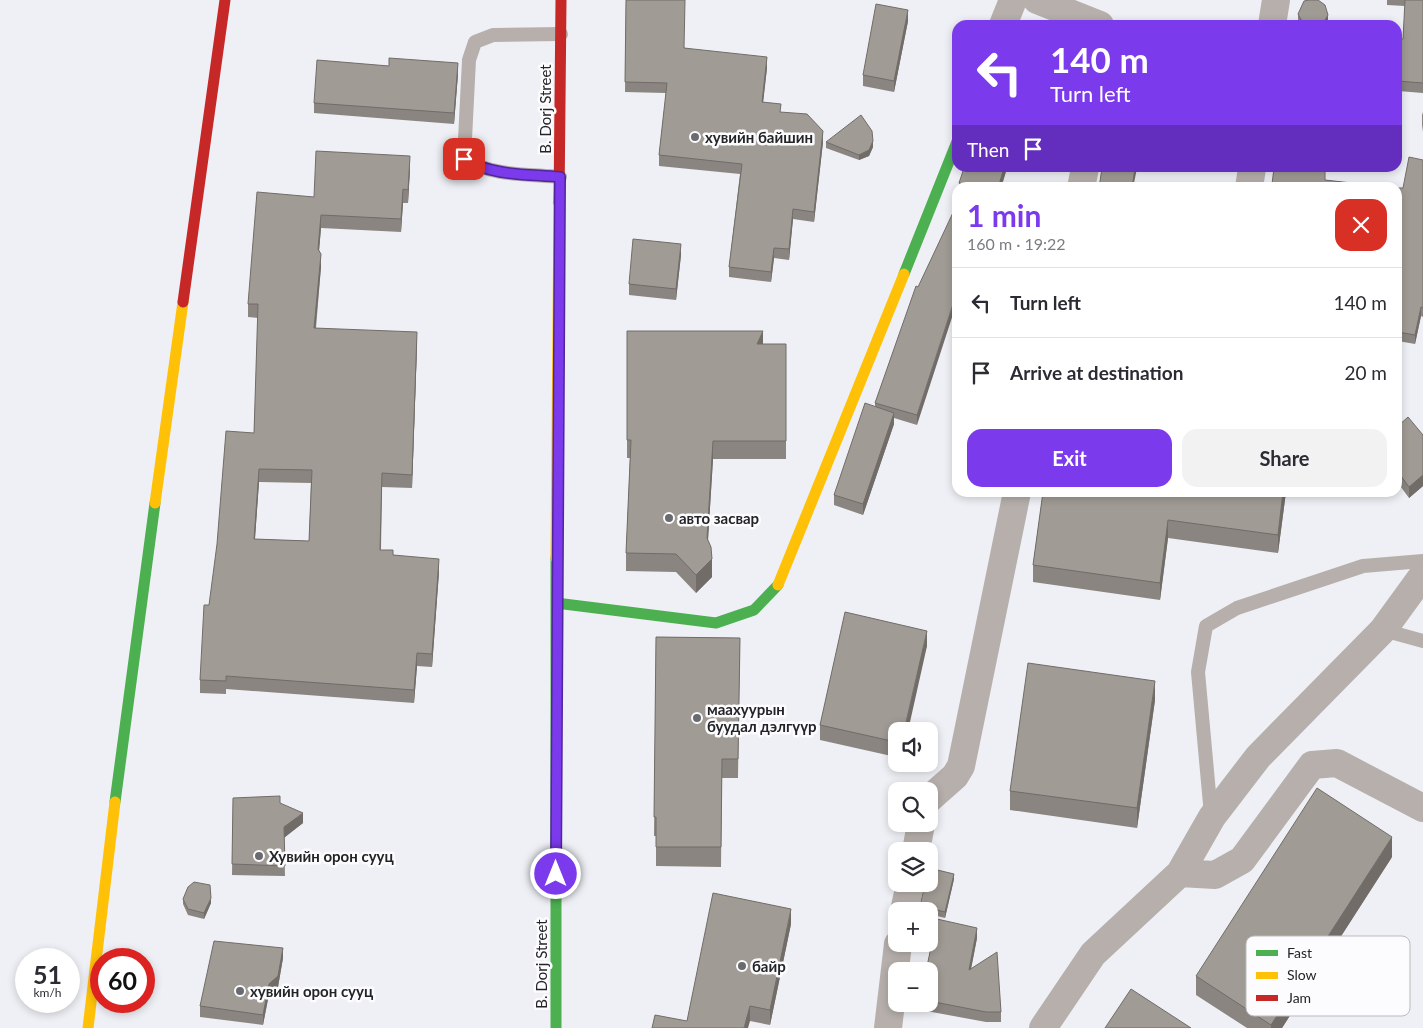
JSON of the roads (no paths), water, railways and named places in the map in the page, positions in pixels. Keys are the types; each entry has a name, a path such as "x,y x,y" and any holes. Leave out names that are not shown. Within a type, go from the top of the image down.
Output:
{"street":[{"path":"88,1028 129,690 225,0"},
{"name":"B. Dorj Street","path":"556,1028 556,603 561,0"},
{"path":"1005,20 1013,0"},
{"path":"1036,0 1087,20"},
{"path":"1273,20 1276,0"},
{"path":"556,603 716,623 754,610 780,583 952,154"},
{"path":"938,791 955,776 961,766 1015,497"},
{"path":"1043,1028 1092,954 1180,873 1212,817 1258,757 1383,630 1423,575"},
{"path":"1180,873 1215,875 1242,860 1312,765 1337,763 1423,808"},
{"path":"888,1028 897,952"}],"lane":[{"path":"560,177 491,171 479,168 464,159 469,60 475,42 492,35 561,34"},
{"path":"1212,817 1198,672 1206,626 1237,608 1363,566 1423,561"},
{"path":"1383,630 1423,641"}],"place":[{"name":"хувийн байшин","path":"695,137"},
{"name":"авто засвар","path":"669,518"},
{"name":"маахуурын буудал дэлгүүр","path":"697,718"},
{"name":"Хувийн орон сууц","path":"259,856"},
{"name":"байр","path":"742,966"},
{"name":"хувийн орон сууц","path":"240,991"}]}
